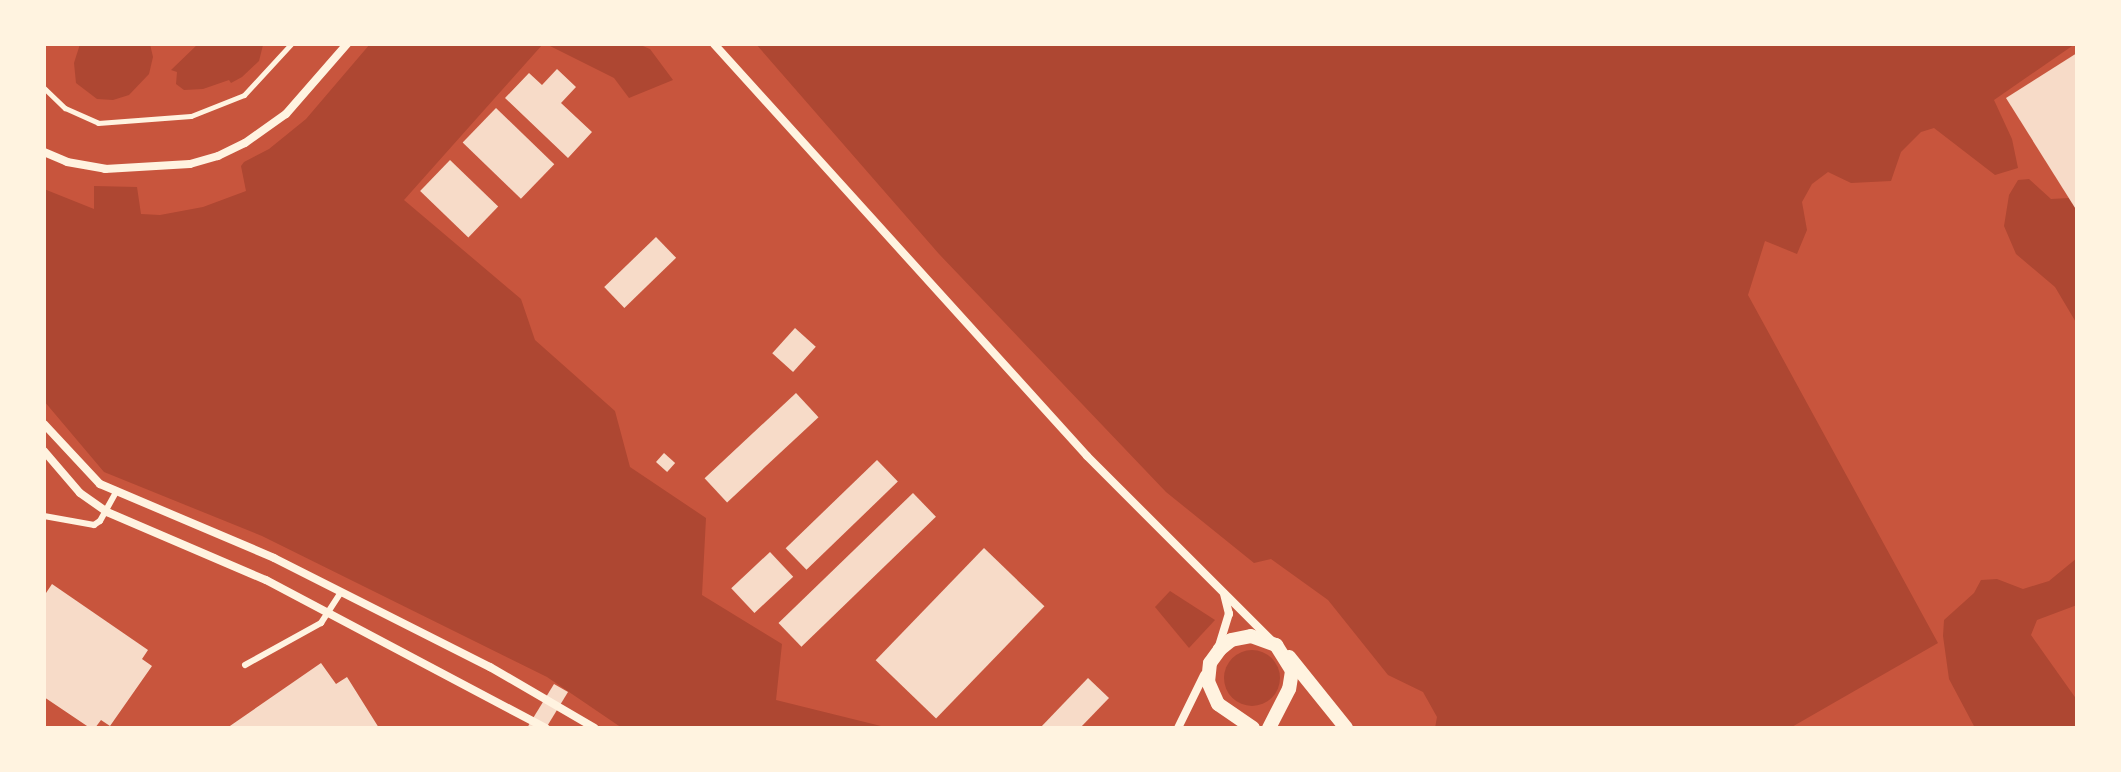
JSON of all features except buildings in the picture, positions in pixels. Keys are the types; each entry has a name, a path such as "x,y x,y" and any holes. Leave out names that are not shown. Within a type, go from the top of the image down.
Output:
{"street":[{"path":"44,152 67,162 105,169 190,164 218,156 245,143 286,114 347,44"},
{"path":"714,44 1095,466 1276,645 1316,687 1346,728"},
{"path":"44,424 90,477 116,492 274,558 490,667 595,728"},
{"path":"44,451 80,493 107,512 266,580 546,728"},
{"path":"1221,590 1229,614 1208,682 1212,695 1228,713 1253,728"},
{"path":"1178,728 1213,659 1231,640 1244,636 1264,639 1276,645 1288,660 1291,678 1269,728"}],"lane":[{"path":"44,516 94,525 107,512 116,492"},
{"path":"245,665 280,643 313,629 330,613 341,592"}],"path":[{"path":"44,88 65,108 98,123 191,116 244,95 291,44"}],"shaded area":[{"path":"80,44 150,44 153,57 149,74 129,95 113,100 97,99 76,83 74,63"},
{"path":"198,44 263,45 259,61 242,77 231,83 229,80 203,89 184,90 176,84 177,72 171,70"},
{"path":"370,44 543,44 404,200 521,299 535,340 615,411 630,467 706,518 702,595 782,644 776,700 889,728 622,728 547,677 262,536 104,472 44,401 44,189 94,209 94,186 137,187 141,214 160,215 203,207 246,191 241,166 244,162 269,149 306,119"},
{"path":"546,44 638,44 650,49 673,80 629,98 614,78"},
{"path":"756,44 2075,44 1994,100 2012,139 2018,168 1995,175 1934,128 1921,132 1901,152 1891,181 1851,183 1828,172 1812,184 1802,202 1807,230 1797,254 1765,241 1748,295 1938,643 1790,728 1435,728 1437,717 1423,692 1388,675 1328,600 1271,559 1254,563 1166,492 939,254"},
{"path":"2029,179 2051,199 2069,198 2077,211 2077,324 2055,287 2016,254 2004,226 2009,195 2018,180"},
{"path":"2077,558 2077,605 2037,620 2031,635 2077,700 2077,728 1975,728 1949,679 1944,620 1974,593 1981,580 1997,579 2023,589 2049,581"},
{"path":"1170,591 1215,620 1189,648 1155,607"},
{"path":"1252,650 1272,658 1280,678 1272,698 1252,706 1232,698 1224,678 1232,658"}]}
